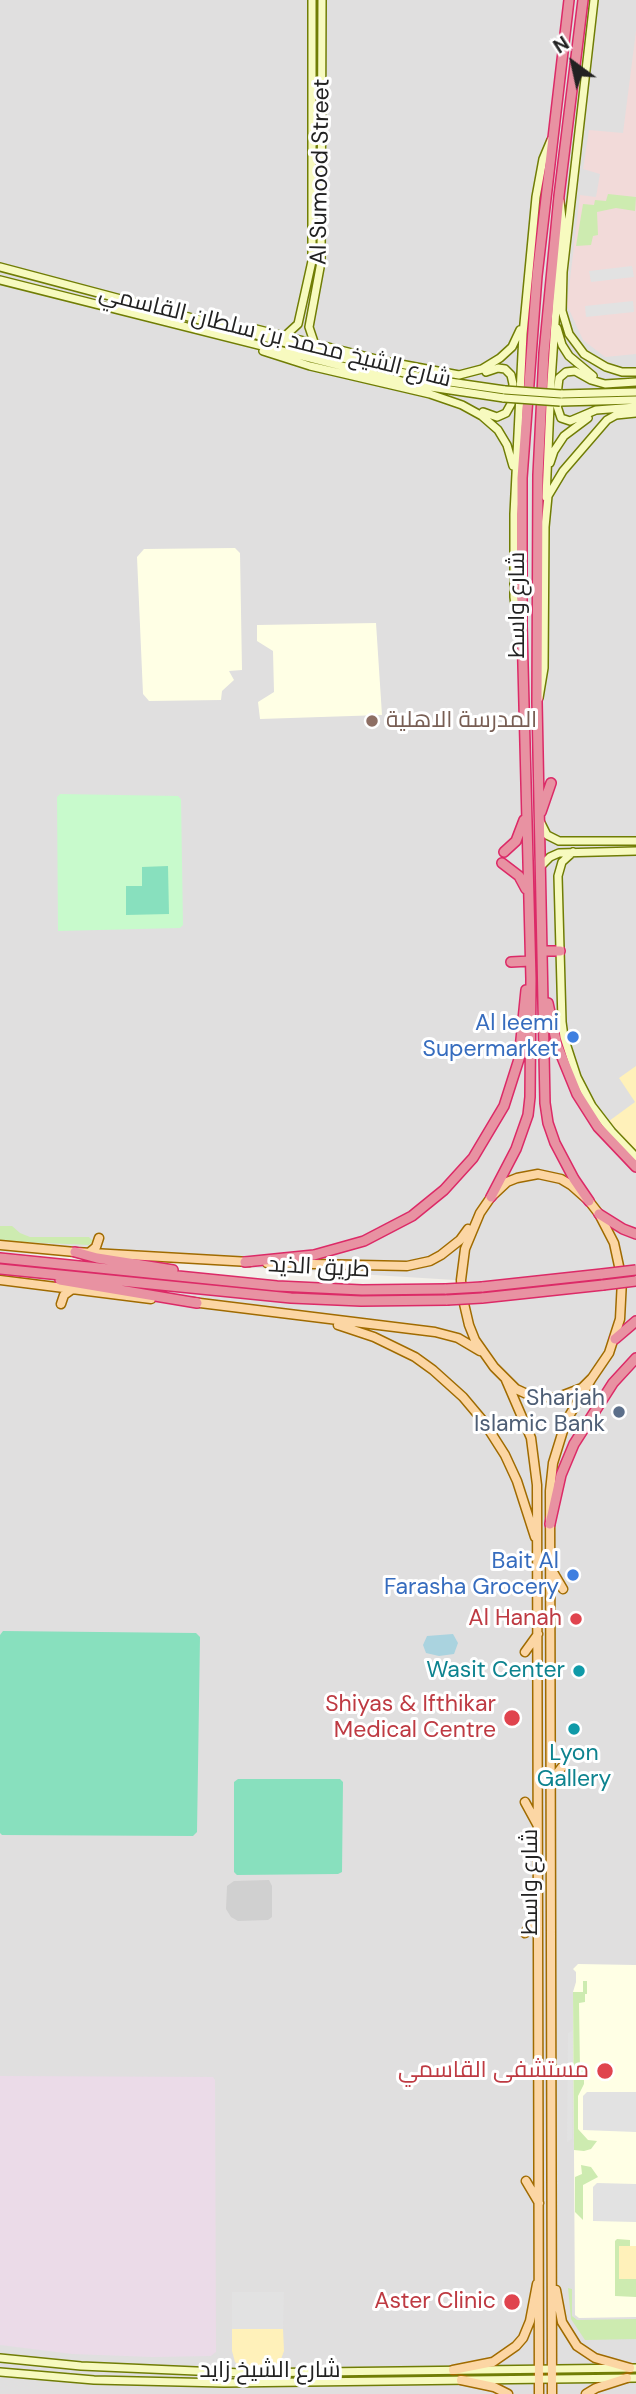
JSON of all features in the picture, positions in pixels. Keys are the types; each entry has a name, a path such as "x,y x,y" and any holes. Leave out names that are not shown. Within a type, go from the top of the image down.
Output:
{"highway":[{"name":"شارع واسط","path":"491,1197 516,1149 528,1115 531,1079 522,626 522,478 537,276 569,0"},
{"name":"شارع واسط","path":"583,0 545,340 538,475 537,702 545,1103 548,1123 563,1161 589,1201"},
{"path":"539,817 551,783"},
{"path":"505,852 516,841 526,812"},
{"path":"502,863 519,876 528,896"},
{"path":"543,951 560,951"},
{"path":"511,962 530,961"},
{"path":"245,1262 314,1255 364,1241 412,1216 444,1190 473,1158 504,1106 519,1059 525,996 531,979"},
{"path":"544,991 557,1045 577,1094 605,1135 636,1167"},
{"path":"598,1214 623,1230 636,1234"},
{"path":"75,1252 191,1273 212,1280"},
{"name":"طريق الذيد","path":"0,1258 324,1289 482,1287 636,1270"},
{"name":"طريق الذيد","path":"0,1269 291,1298 361,1301 482,1298 636,1282"},
{"path":"18,1270 35,1276 197,1303"},
{"path":"615,1339 636,1321"},
{"path":"550,1524 561,1475 574,1444 613,1383 636,1358"}],"main road":[{"path":"0,1245 245,1262 396,1267 430,1261 451,1248 491,1197 517,1178 538,1174 561,1179 589,1201 598,1214 614,1242 622,1280 620,1319 609,1353 592,1378 569,1395 542,1398 516,1389 482,1353 468,1325 461,1280 465,1249 480,1213"},
{"path":"90,1252 96,1247 99,1238"},
{"path":"0,1280 435,1332 457,1338 482,1353"},
{"path":"61,1304 64,1295 71,1290"},
{"path":"315,1318 395,1346 433,1370 463,1397 484,1422 508,1462 539,1546"},
{"name":"شارع واسط","path":"552,2394 550,1484 556,1449 566,1421 592,1378"},
{"name":"شارع واسط","path":"506,1380 526,1423 534,1454 539,1546 537,1825 540,2394"},
{"path":"550,1566 563,1589"},
{"path":"525,1652 538,1634"},
{"path":"550,1783 562,1767"},
{"path":"525,1802 537,1825"},
{"path":"525,1933 538,1911"},
{"path":"526,2181 539,2203"},
{"path":"453,2370 487,2364 504,2357 520,2342 540,2274"},
{"path":"552,2280 562,2322 577,2346 594,2358 633,2368"},
{"path":"586,2394 596,2388 631,2378"},
{"path":"461,2380 508,2394"}],"street":[{"name":"Al Sumood Street","path":"298,324 312,261 312,0"},
{"name":"Al Sumood Street","path":"314,342 309,327 321,262 322,0"},
{"path":"537,702 544,668 546,504 555,317 594,0"},
{"path":"522,626 516,614 514,597 514,514 525,309 536,197 543,159 551,140"},
{"path":"559,196 562,219 562,311 566,327 573,342 598,364 613,370 636,372"},
{"name":"شارع الشيخ محمد بن سلطان القاسمي","path":"0,267 419,377 505,394"},
{"name":"شارع الشيخ محمد بن سلطان القاسمي","path":"0,280 417,384 505,394 636,400"},
{"path":"459,375 492,364 508,351 520,332 525,309"},
{"path":"555,317 562,345 575,362 587,372 613,384"},
{"path":"285,336 298,324 302,331 309,327"},
{"path":"234,328 249,328 384,361 459,375 475,375 498,368 512,375 509,410 493,417 457,398 310,366 249,348 234,339"},
{"path":"636,382 597,382 575,371 566,372 561,375 558,383 556,410 561,418 570,421 596,411 636,407"},
{"name":"شارع الشيخ محمد بن سلطان القاسمي","path":"560,398 636,392"},
{"path":"430,394 470,408 493,425 507,445 516,477"},
{"path":"547,478 554,451 564,436 577,424 592,416 617,409"},
{"path":"546,504 557,479 607,420 617,415 636,413"},
{"path":"509,525 514,514"},
{"path":"539,817 547,835 553,839 586,843 636,841"},
{"path":"586,843 577,846 562,862 558,876 562,1021 571,1062 592,1106 636,1157"},
{"path":"540,867 554,854 636,851"},
{"name":"شارع الشيخ زايد","path":"0,2358 81,2366 242,2373 633,2368"},
{"name":"شارع الشيخ زايد","path":"0,2372 94,2380 161,2382 631,2378"}],"shaded area":[{"path":"0,0 636,0 636,2394 0,2394 0,1263 307,1293 427,1296 536,1285 0,1252"},
{"path":"636,31 636,354 605,357 583,340 567,305 580,195 596,197 600,174 583,169 589,130 623,133"},
{"path":"632,266 634,277 591,282 589,271"},
{"path":"633,301 634,312 586,317 585,306"},
{"path":"235,548 240,553 242,670 229,671 234,680 222,691 221,700 149,701 143,694 137,557 144,549"},
{"path":"376,623 382,715 260,719 258,702 274,692 273,651 257,641 257,625"},
{"path":"269,1880 272,1886 272,1917 268,1920 238,1921 231,1917 226,1909 227,1886 234,1881"},
{"name":"مستشفى القاسمي","path":"578,1964 636,1965 636,2317 579,2318 575,2315 573,1992 576,1972 573,1969"},
{"path":"573,2030 572,2139 567,2142 568,2033"},
{"path":"0,2076 213,2077 216,2352 211,2356 72,2354 0,2345"},
{"path":"587,2092 636,2092 636,2132 583,2130 583,2096"},
{"path":"597,2183 636,2184 636,2222 593,2221 593,2187"},
{"path":"232,2292 284,2292 283,2329 232,2329"}],"green space":[{"path":"608,194 636,197 635,211 616,208 597,212 598,235 593,236 591,245 576,246 583,204 594,205 595,200 606,201"},
{"path":"60,794 178,796 181,799 183,925 180,928 58,931 57,797"},
{"path":"168,866 169,914 126,915 126,886 142,886 142,867"},
{"path":"0,1226 12,1226 30,1237 89,1237 93,1241 89,1245 0,1241"},
{"path":"3,1631 196,1633 200,1637 197,1832 193,1836 0,1833 0,1635"},
{"path":"238,1779 340,1779 343,1782 342,1872 237,1875 234,1872 234,1782"},
{"path":"583,1981 587,1981 587,1994 585,2002 579,2003 580,2070 584,2070 584,2084 578,2096 578,2129 588,2140 597,2141 591,2149 584,2151 574,2150 573,1992 583,1992"},
{"path":"581,2165 591,2167 598,2177 583,2185 583,2220 575,2212 575,2177 582,2174"},
{"path":"617,2239 630,2240 630,2246 619,2247 619,2279 636,2279 636,2297 615,2296"},
{"path":"568,2288 572,2289 572,2316 577,2320 636,2319 636,2339 585,2340 571,2319"}],"sand":[{"path":"636,1066 636,1151 609,1121 635,1102 619,1078"},
{"path":"619,2246 636,2246 636,2279 619,2279"},
{"path":"232,2329 283,2329 284,2351 280,2362 270,2367 242,2368 235,2362 232,2351"}],"water":[{"path":"453,1634 458,1643 454,1654 439,1656 426,1653 423,1645 427,1636"}],"place":[{"name":"المدرسة الاهلية","path":"372,721"},
{"name":"Al Ieemi Supermarket","path":"573,1037"},
{"name":"Sharjah Islamic Bank","path":"619,1412"},
{"name":"Bait Al Farasha Grocery","path":"573,1575"},
{"name":"Al Hanah","path":"576,1619"},
{"name":"Wasit Center","path":"579,1671"},
{"name":"Shiyas & Ifthikar Medical Centre","path":"512,1718"},
{"name":"Lyon Gallery","path":"574,1729"},
{"name":"مستشفى القاسمي","path":"605,2071"},
{"name":"Aster Clinic","path":"512,2302"}]}
